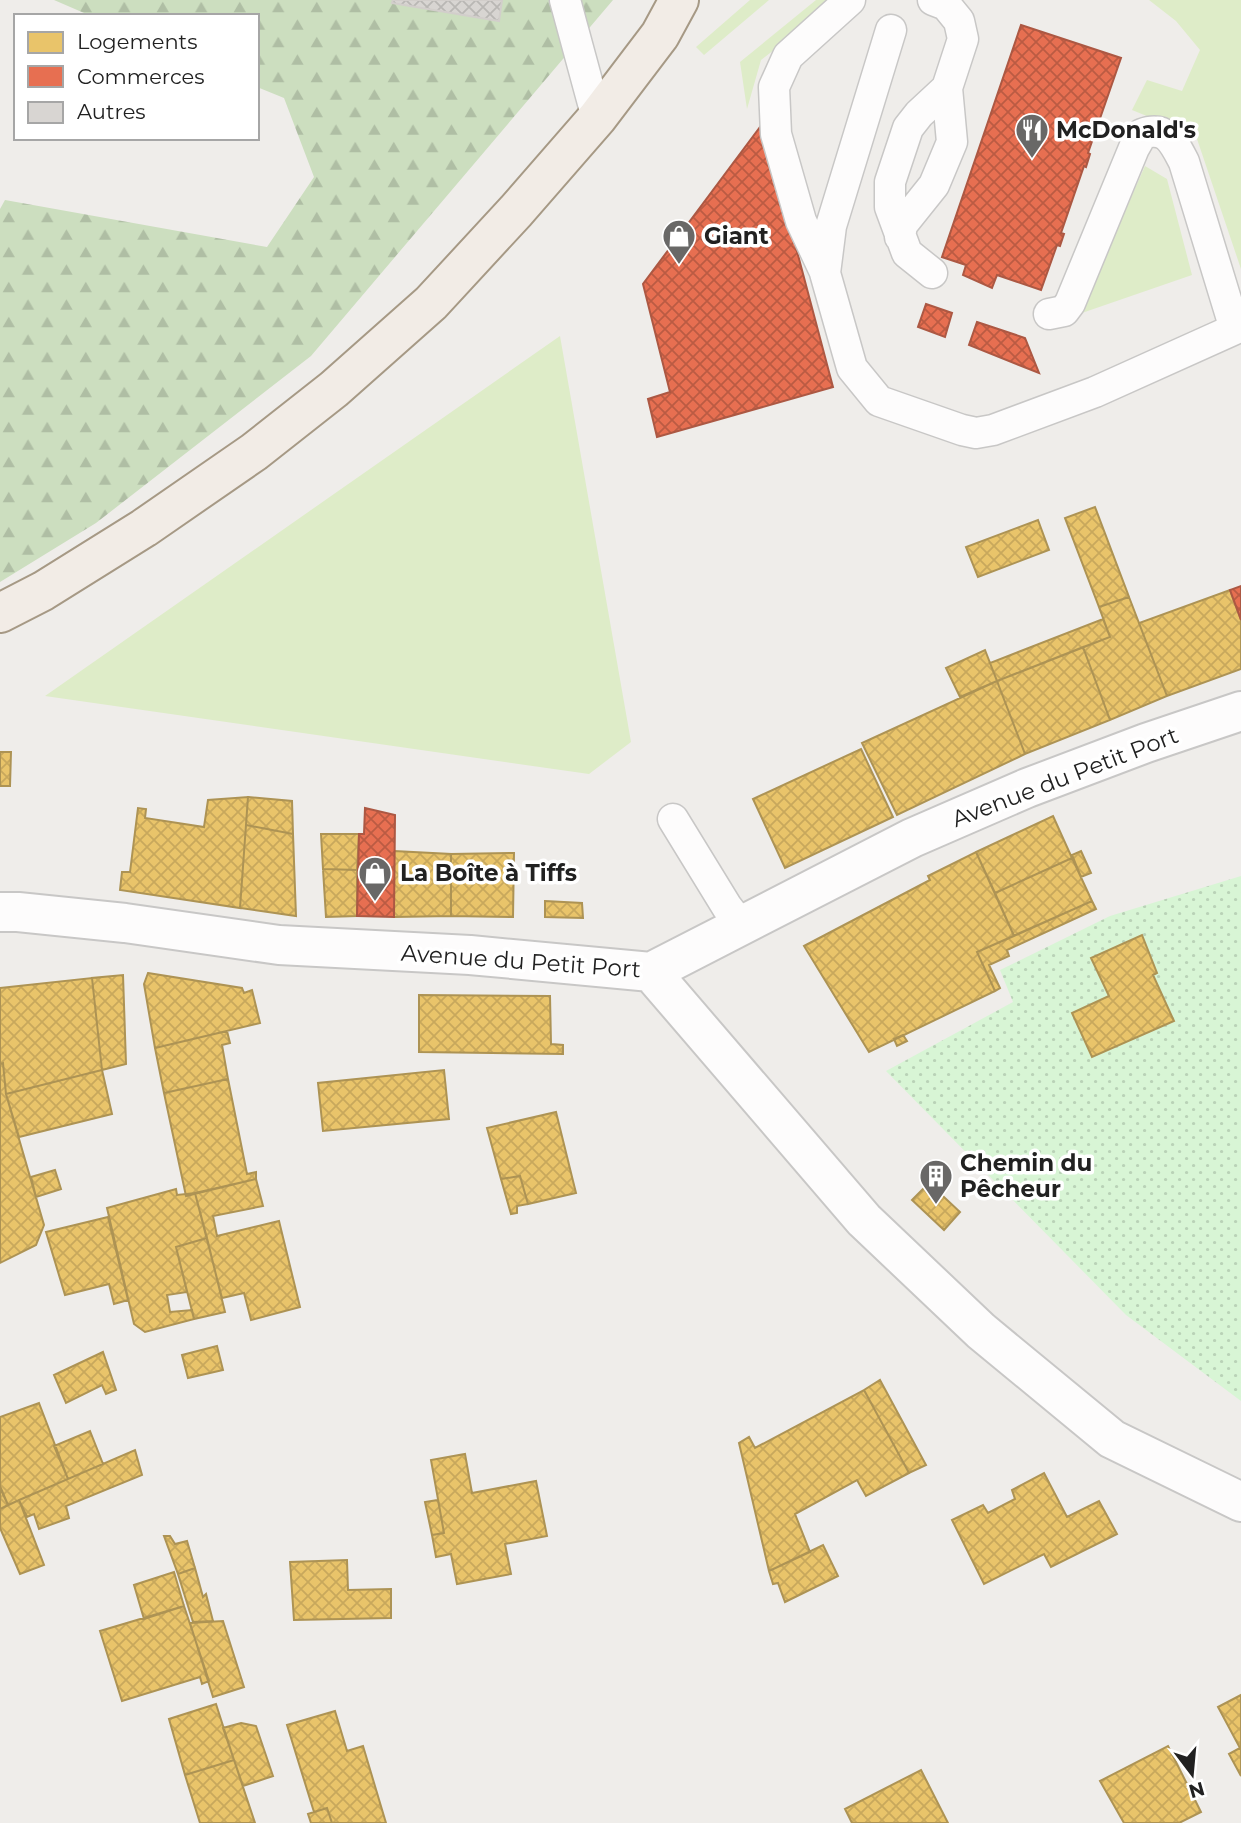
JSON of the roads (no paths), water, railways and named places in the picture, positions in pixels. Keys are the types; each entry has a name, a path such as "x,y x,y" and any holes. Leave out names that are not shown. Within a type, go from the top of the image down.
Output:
{"main road":[{"path":"0,613 43,591 144,528 254,452 334,389 431,303 597,118 660,35 679,0"},
{"path":"660,35 699,0"}],"street":[{"name":"Avenue du Petit Port","path":"0,912 125,923 279,945 470,955 651,972 912,838 1014,794 1146,743 1241,711"},
{"path":"651,972 864,1220 981,1331 1112,1439 1241,1502"}],"lane":[{"path":"565,0 597,118"},
{"path":"850,0 788,57 774,87 776,134 801,221 825,273 852,368 879,401 976,433 1005,426 1095,392 1239,327 1184,162 1174,144 1165,134 1153,130 1142,134 1070,303 1064,311 1049,314"},
{"path":"900,237 902,225 934,185 952,142 947,88 962,39 959,21 946,5 933,0"},
{"path":"825,273 831,226 891,30"},
{"path":"932,273 907,253 890,207 890,182 908,128 947,88"},
{"path":"673,819 741,925"}],"place":[{"name":"McDonald's","path":"1032,160"},
{"name":"Giant","path":"679,266"},
{"name":"La Boîte à Tiffs","path":"375,903"},
{"name":"Chemin du Pêcheur","path":"936,1206"}]}
